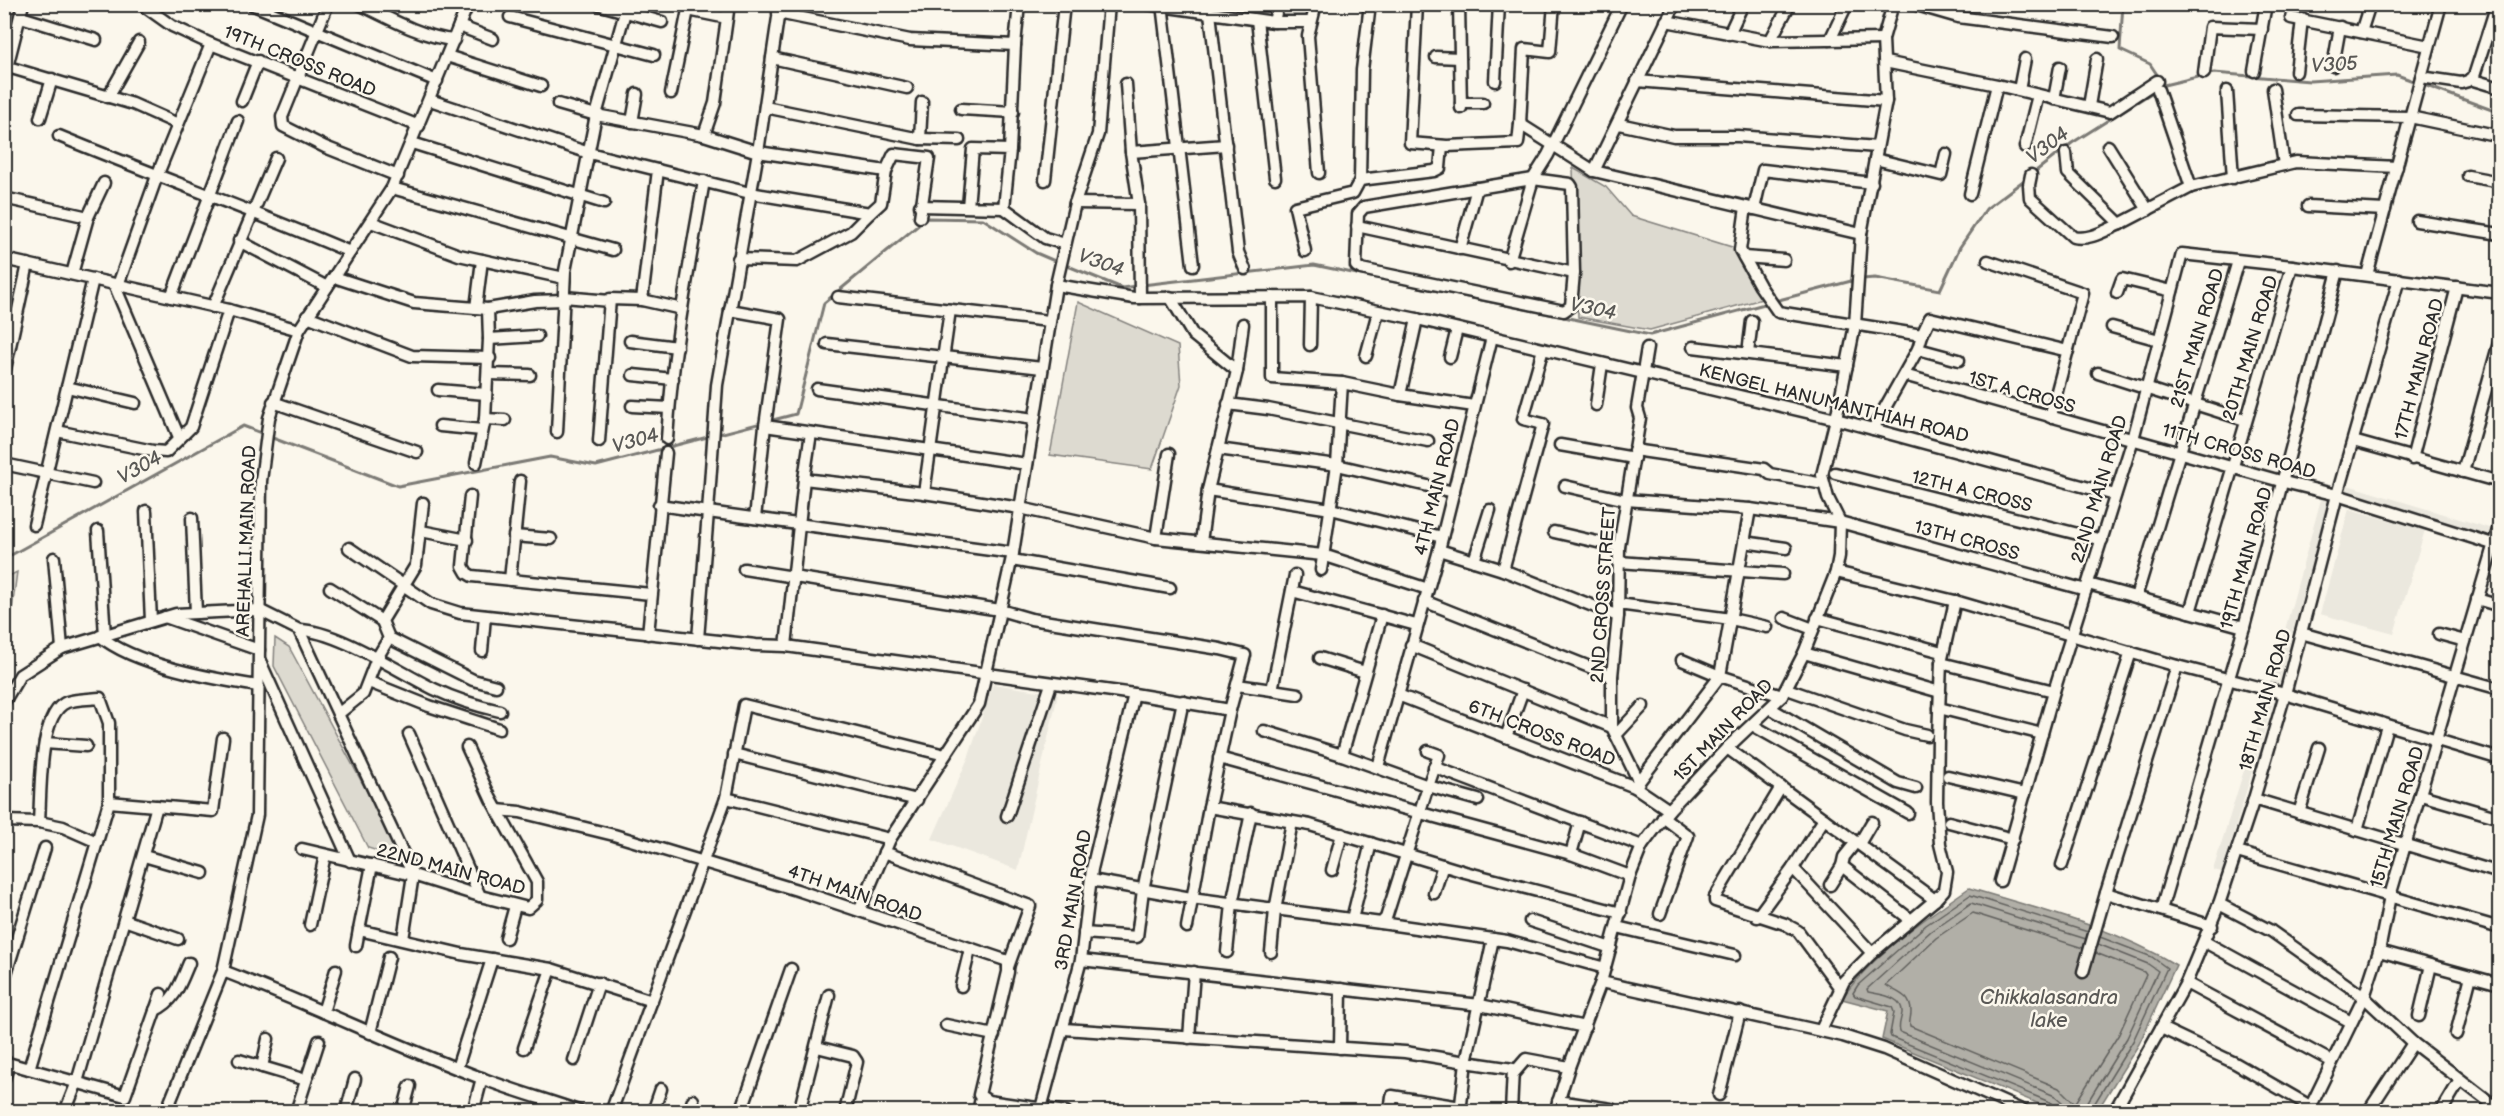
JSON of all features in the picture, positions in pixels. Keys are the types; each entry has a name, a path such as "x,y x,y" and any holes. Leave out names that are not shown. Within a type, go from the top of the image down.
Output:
{"street":[{"path":"4,79 23,4"},
{"name":"19TH CROSS ROAD","path":"141,4 172,26 211,44 419,126"},
{"path":"251,4 437,81"},
{"path":"328,4 282,117 283,126 325,147 398,176"},
{"path":"359,4 399,23 445,40 454,40"},
{"name":"AREHALLI MAIN ROAD","path":"166,1112 223,971 257,815 261,481 264,449 273,402 299,330 398,176 468,4"},
{"path":"597,4 662,22"},
{"path":"704,135 715,104 729,4"},
{"path":"1004,208 1013,112 1019,4"},
{"path":"1045,180 1064,4"},
{"path":"860,909 890,838 979,704 1012,557 1058,273 1075,203 1098,134 1109,4"},
{"path":"1147,4 1274,22 1311,22"},
{"path":"1274,22 1278,4"},
{"path":"1316,4 1308,36 1319,173"},
{"path":"1305,251 1295,207 1353,194 1360,180 1362,70 1370,4"},
{"path":"1417,4 1410,143 1442,146 1518,143 1524,49 1550,52 1554,4"},
{"path":"1459,4 1461,105 1483,103"},
{"path":"1495,81 1499,4"},
{"path":"1509,261 1533,179 1548,155 1551,144 1622,4"},
{"path":"1594,171 1619,124 1637,81 1675,4"},
{"path":"1729,34 1743,4"},
{"path":"1770,41 1790,4"},
{"path":"1830,40 1846,4"},
{"path":"1560,445 1764,469 1770,474 1823,484 1822,475 1855,325 1857,267 1861,234 1886,101 1882,39 1893,4"},
{"path":"1913,4 1958,17 2113,37"},
{"path":"2254,71 2266,4"},
{"path":"2361,32 2370,4"},
{"path":"2367,275 2441,4"},
{"path":"2420,81 2461,83 2474,76 2497,4"},
{"path":"1162,6 1193,265"},
{"path":"671,93 688,7 727,18"},
{"path":"698,639 716,396 758,152 779,9 910,40 1015,45"},
{"path":"557,432 564,278 570,238 596,115 625,12"},
{"path":"1210,13 1238,252 1245,269"},
{"path":"21,17 96,40"},
{"path":"510,17 654,56"},
{"path":"2296,72 2296,18 2429,46"},
{"path":"1257,20 1275,178"},
{"path":"1666,21 1770,41 1882,39"},
{"path":"459,26 493,39"},
{"path":"2204,73 2210,27 2262,29"},
{"path":"2333,66 2340,27"},
{"path":"2488,32 2499,36"},
{"path":"108,97 139,42"},
{"path":"179,437 116,284 211,44"},
{"path":"447,56 541,86"},
{"path":"1436,57 1460,58"},
{"path":"772,58 907,88"},
{"path":"2019,90 2025,59"},
{"path":"2089,106 2097,59"},
{"path":"242,101 258,61"},
{"path":"1885,62 1997,85 2110,112 2157,85 2191,187"},
{"path":"8,67 133,104 178,124"},
{"path":"2054,99 2060,67"},
{"path":"40,118 52,79"},
{"path":"2470,79 2499,88"},
{"path":"1637,81 1886,101"},
{"path":"1126,84 1131,152 1139,204 1140,298"},
{"path":"1970,194 1997,85"},
{"path":"2273,90 2284,165"},
{"path":"2227,91 2233,178"},
{"path":"632,122 637,94"},
{"path":"2025,147 2038,95"},
{"path":"430,100 589,153 750,193 870,213"},
{"path":"920,139 922,102"},
{"path":"558,104 596,115 704,135 758,152 886,171"},
{"path":"765,107 920,139 959,140"},
{"path":"961,109 1013,112"},
{"path":"2298,115 2410,117 2499,136"},
{"path":"171,297 238,121"},
{"path":"1520,124 1594,171 1861,234"},
{"path":"1619,124 1674,136 1738,136 1877,147"},
{"path":"59,136 208,196 253,211 350,252"},
{"path":"412,143 604,203"},
{"path":"1131,152 1226,145"},
{"path":"1360,180 1434,171 1440,168 1442,146"},
{"path":"2108,146 2148,210"},
{"path":"968,207 973,149 1010,150"},
{"path":"2066,153 2068,173 2120,224"},
{"path":"738,260 797,261 851,232 881,203 886,171 894,154 929,158 920,212 968,207 1004,208 1045,238 1065,247"},
{"path":"1875,159 1941,175 1946,154"},
{"path":"213,307 276,158"},
{"path":"2031,175 2028,185 2030,198 2073,237 2081,239 2120,224 2191,187 2296,162 2397,167"},
{"path":"642,300 658,170"},
{"path":"1872,183 1763,170 1750,208 1740,250 1778,312 1922,335"},
{"path":"2468,176 2499,182"},
{"path":"1533,179 1570,184 1572,187 1574,273 1571,306 1564,311 1361,269 1355,262 1358,214 1364,207 1533,179"},
{"path":"667,439 682,309 704,182"},
{"path":"72,274 87,217 104,183"},
{"path":"392,188 613,250"},
{"path":"1461,249 1477,188"},
{"path":"4,198 87,217"},
{"path":"1075,203 1139,204"},
{"path":"2308,206 2385,210"},
{"path":"2417,221 2499,234"},
{"path":"370,222 459,255 564,278"},
{"path":"1357,226 1509,261 1574,273"},
{"path":"239,241 327,287"},
{"name":"22ND MAIN ROAD","path":"2000,881 2054,691 2133,439 2182,254 2499,293"},
{"path":"1744,257 1784,260"},
{"path":"4,259 229,310 299,330"},
{"path":"476,463 490,358 489,339 482,308 482,260"},
{"path":"1988,261 2082,293 2050,417"},
{"name":"21ST MAIN ROAD","path":"2136,597 2238,261"},
{"path":"4,374 28,264"},
{"name":"20TH MAIN ROAD","path":"2190,612 2292,266"},
{"name":"19TH MAIN ROAD","path":"2161,910 2244,627 2338,272"},
{"path":"334,277 414,303 482,308 563,298 610,301 611,298 642,300 682,309"},
{"path":"33,525 93,279"},
{"path":"2117,292 2122,279 2172,291"},
{"name":"18TH MAIN ROAD","path":"2114,1112 2186,983 2212,926 2254,799 2285,694 2337,495 2399,279"},
{"name":"KENGEL HANUMANTHIAH ROAD","path":"1056,285 1140,298 1311,297 1417,319 1836,419 2115,495"},
{"name":"17TH MAIN ROAD","path":"2412,459 2457,287"},
{"path":"838,297 1049,321"},
{"path":"1170,297 1193,335 1237,371"},
{"path":"1272,297 1272,378 1342,383 1400,395 1474,406"},
{"path":"1310,345 1311,297"},
{"path":"599,441 610,301"},
{"path":"57,431 166,452 179,437 191,428 229,310"},
{"path":"729,310 780,320 765,422 755,519"},
{"path":"924,493 950,310"},
{"path":"1366,356 1377,312"},
{"path":"307,316 412,356 490,358"},
{"path":"1874,429 1918,349 1930,318 2068,351"},
{"path":"1400,395 1417,319"},
{"path":"1748,353 1752,321"},
{"path":"1201,542 1208,490 1237,371 1243,324"},
{"path":"2112,327 2159,340"},
{"path":"1450,357 1457,329"},
{"path":"489,339 537,336"},
{"name":"4TH MAIN ROAD","path":"1378,767 1416,625 1439,550 1492,337"},
{"path":"2463,472 2499,339"},
{"path":"630,341 677,347"},
{"path":"827,344 1042,368"},
{"path":"1693,347 1847,366"},
{"name":"2ND CROSS STREET","path":"1637,784 1614,731 1612,676 1618,616 1620,547 1640,418 1637,408 1647,348"},
{"path":"1503,570 1543,424 1523,419 1543,349"},
{"path":"1918,349 1959,360"},
{"path":"1596,405 1602,364"},
{"path":"2098,373 2246,420"},
{"path":"489,374 530,375"},
{"path":"633,375 673,379"},
{"name":"1ST A CROSS","path":"1904,375 2133,439"},
{"path":"1320,570 1337,465 1342,383"},
{"path":"67,387 135,403"},
{"path":"817,389 1034,419"},
{"path":"438,390 486,394"},
{"path":"273,402 417,452"},
{"path":"1228,404 1268,409 1428,441"},
{"path":"632,405 669,408"},
{"path":"440,426 483,424 505,420"},
{"path":"765,422 811,434 1027,464"},
{"path":"786,646 792,576 811,434"},
{"name":"11TH CROSS ROAD","path":"2133,439 2337,495 2497,545"},
{"path":"2353,441 2499,482"},
{"path":"1218,449 1337,465 1454,492"},
{"path":"648,634 659,505 666,453"},
{"path":"1156,538 1169,454"},
{"path":"4,464 93,483"},
{"name":"12TH A CROSS","path":"1834,473 2102,540"},
{"path":"804,479 924,493 1020,508 1156,538 1323,555 1428,589"},
{"path":"510,580 520,481"},
{"name":"1ST MAIN ROAD","path":"1556,1106 1601,982 1630,876 1642,846 1666,814 1784,693 1804,653 1836,572 1841,534 1840,522 1823,484"},
{"name":"13TH CROSS","path":"1564,486 1626,500 1750,509 1840,522 2087,587 2136,597 2244,627"},
{"path":"1208,490 1331,508 1442,537"},
{"path":"470,496 464,566 467,573 472,576 651,594"},
{"path":"382,621 404,587 419,555 423,503"},
{"path":"659,505 1012,557 1170,588"},
{"path":"1637,784 1720,676 1750,509"},
{"path":"1474,561 1490,510"},
{"path":"146,511 151,621"},
{"path":"192,518 196,613"},
{"name":"15TH MAIN ROAD","path":"2309,1109 2364,997 2379,951 2390,896 2456,677 2476,599 2497,545 2499,524"},
{"path":"98,531 103,635 111,645 135,656 208,678 258,686"},
{"path":"421,531 467,540"},
{"path":"1554,532 1620,547"},
{"path":"514,536 550,539"},
{"path":"1744,542 1786,548"},
{"path":"349,548 432,604 460,613 648,634 786,646 1183,701 1230,710"},
{"path":"1439,550 1503,570 1618,616"},
{"path":"54,558 62,648"},
{"path":"1619,562 1783,574"},
{"path":"744,569 1000,610 1032,619 1245,655 1230,710 1209,807 1191,898 1188,927"},
{"path":"1836,572 1955,601 2177,666 2285,694 2499,759"},
{"path":"1272,690 1295,575"},
{"path":"330,588 382,621 389,638 473,680 496,686"},
{"path":"1292,591 1416,625"},
{"path":"2476,599 2499,606"},
{"path":"1424,601 1612,676"},
{"path":"1821,1030 1844,981 1872,953 1944,890 1947,872 1940,844 1936,802 1939,708 1942,658 1955,601"},
{"path":"1618,604 1767,627"},
{"path":"4,702 20,675 62,648 165,617 259,610 299,630 317,632 377,658 445,694 500,711"},
{"path":"1342,755 1382,615"},
{"path":"482,651 485,616"},
{"path":"165,617 259,655 350,861"},
{"path":"1784,618 1942,658 2054,691"},
{"path":"299,630 413,875 404,939"},
{"path":"2301,633 2499,689"},
{"path":"2439,634 2465,641"},
{"path":"338,714 359,700 369,682 377,658 389,638"},
{"path":"1411,645 1523,690 1614,731 1643,706"},
{"path":"2062,865 2131,652"},
{"path":"1804,653 1940,692"},
{"path":"1320,658 1365,672"},
{"path":"1682,660 1720,676 1928,735"},
{"path":"2083,972 2177,666"},
{"path":"369,682 429,706 499,729"},
{"path":"1007,816 1052,684"},
{"path":"1237,685 1298,694"},
{"path":"1506,737 1523,690"},
{"name":"3RD MAIN ROAD","path":"1040,1110 1081,960 1091,880 1134,694"},
{"name":"6TH CROSS ROAD","path":"1398,695 1637,784 1688,836 1660,914"},
{"path":"29,1069 109,802 109,723 100,698 66,702 54,712 46,731 39,822"},
{"path":"1084,933 1137,937 1143,890 1183,701"},
{"path":"612,1112 726,798 744,705 945,755"},
{"path":"1770,708 1898,783 1916,788"},
{"path":"1939,708 2042,734"},
{"path":"1752,725 1908,813"},
{"path":"2357,830 2387,726"},
{"path":"1264,731 1378,767 1428,786 1478,800"},
{"path":"409,734 480,896"},
{"path":"109,802 213,811 223,738"},
{"path":"45,743 86,746"},
{"path":"467,747 497,810"},
{"path":"2300,813 2319,747"},
{"path":"1728,748 1935,900"},
{"path":"1381,923 1386,918 1439,755 1428,751"},
{"path":"734,754 916,800"},
{"path":"1220,758 1571,854 1630,876"},
{"path":"1434,767 1642,846"},
{"path":"1948,776 2025,794"},
{"path":"1781,787 1715,897 1718,904 1785,924 1798,931 1840,988"},
{"path":"2421,795 2499,818"},
{"path":"726,798 890,838"},
{"path":"2254,799 2499,873"},
{"path":"65,1112 77,1082 157,806"},
{"path":"1209,807 1251,813 1342,834 1443,865 1621,913"},
{"name":"22ND MAIN ROAD","path":"302,849 413,875 528,908 537,900 537,882 497,810"},
{"name":"4TH MAIN ROAD","path":"497,810 520,812 704,861 860,909 1005,960 1008,967"},
{"path":"1227,952 1232,904 1251,813"},
{"path":"1757,916 1793,868 1824,819"},
{"path":"4,820 39,822 63,827 97,842"},
{"path":"1271,952 1275,910 1292,822"},
{"path":"1571,854 1580,822"},
{"path":"1830,885 1842,866 1844,857 1858,843 1872,822"},
{"path":"1948,822 2013,840"},
{"path":"1332,870 1342,834"},
{"path":"1352,919 1371,843"},
{"path":"4,980 45,848"},
{"path":"884,852 1030,906 1008,967 994,1035 979,1087 981,1098 978,1112"},
{"path":"2237,852 2499,928"},
{"path":"310,925 325,855"},
{"path":"144,856 203,873"},
{"path":"356,946 372,865"},
{"path":"1434,893 1443,865"},
{"path":"1842,866 1911,920"},
{"path":"1793,868 1872,953"},
{"path":"1091,880 1191,898 1507,941 1605,968"},
{"path":"2106,893 2212,926"},
{"path":"2219,904 2271,932 2364,997 2413,1043 2499,1110"},
{"path":"506,938 515,906"},
{"path":"124,920 178,939"},
{"path":"1530,921 1611,948"},
{"path":"1617,927 1735,955"},
{"path":"359,930 461,954 551,969 652,1001"},
{"path":"1390,1112 1392,1096 1460,1109 1466,1062 1493,939"},
{"path":"2205,942 2351,1022"},
{"path":"961,986 970,949"},
{"path":"2379,951 2499,984"},
{"path":"370,1033 389,957"},
{"path":"457,1068 492,959"},
{"path":"1081,960 1480,1005 1585,1027"},
{"path":"155,1010 165,1006 178,989 189,963"},
{"path":"2419,1016 2431,965"},
{"path":"524,1048 551,969"},
{"path":"741,1112 791,969"},
{"path":"324,1012 336,970"},
{"path":"223,971 482,1078 581,1112"},
{"path":"1189,1038 1194,972"},
{"path":"2456,1034 2471,976"},
{"path":"1601,982 1821,1030 1884,1049 2026,1112"},
{"path":"573,1060 600,983"},
{"path":"2186,983 2331,1061"},
{"path":"1340,1048 1341,989"},
{"path":"4,1079 7,1063 125,1096 161,994"},
{"path":"799,1112 830,996"},
{"path":"1719,1095 1740,1012"},
{"path":"946,1024 994,1035"},
{"path":"2161,1028 2235,1063 2309,1109"},
{"path":"1064,1029 1405,1052 1513,1069 1510,1112"},
{"path":"262,1067 268,1040"},
{"path":"296,1112 319,1041"},
{"path":"2368,1112 2413,1043"},
{"path":"817,1047 853,1056 857,1062 845,1112"},
{"path":"1513,1074 1526,1059 1569,1067"},
{"path":"239,1060 306,1080"},
{"path":"473,1112 482,1078"},
{"path":"346,1112 354,1079"},
{"path":"2441,1112 2460,1080"},
{"path":"403,1112 410,1086"},
{"path":"653,1112 661,1089"},
{"path":"981,1098 1040,1110 1066,1112"},
{"path":"689,1112 693,1100"},
{"path":"1556,1106 1611,1109"}],"shaded area":[{"path":"1573,168 1606,187 1631,216 1735,248 1762,299 1650,330 1578,317"},
{"path":"1078,302 1178,346 1181,385 1152,469 1050,455"},
{"path":"2341,483 2499,531 2499,543 2337,495"},
{"path":"2323,492 2330,494 2277,690 2269,688"},
{"path":"2349,509 2425,530 2394,634 2320,614"},
{"path":"17,572 12,610 5,618 5,578"},
{"path":"275,638 289,647 400,853 387,854 368,848 274,666"},
{"path":"993,684 1058,694 1018,870 932,839 969,756"},
{"path":"2269,690 2276,692 2222,872 2213,870"}],"water":[{"name":"Chikkalasandra lake","path":"1969,888 2101,929 2176,965 2139,1044 2097,1111 2056,1111 1882,1039 1888,1011 1842,999 1867,968 1883,953"}],"waterway":[{"name":"V304","path":"2123,4 2120,50 2150,64 2164,85"},
{"name":"V305","path":"2032,174 2072,143 2164,85 2214,73 2310,81 2397,75 2500,113"},
{"name":"V304","path":"1862,279 1875,278 1940,290 1960,247 1986,209 2027,178"},
{"name":"V304","path":"270,437 398,486 550,457 596,466 796,414 824,303 927,218 983,219 1036,253 1057,262"},
{"name":"V304","path":"1063,264 1122,288 1136,286"},
{"name":"V304","path":"1142,285 1314,265 1650,335 1768,303"},
{"name":"V304","path":"1775,301 1855,280"},
{"name":"V304","path":"4,559 243,426 264,434"}]}
